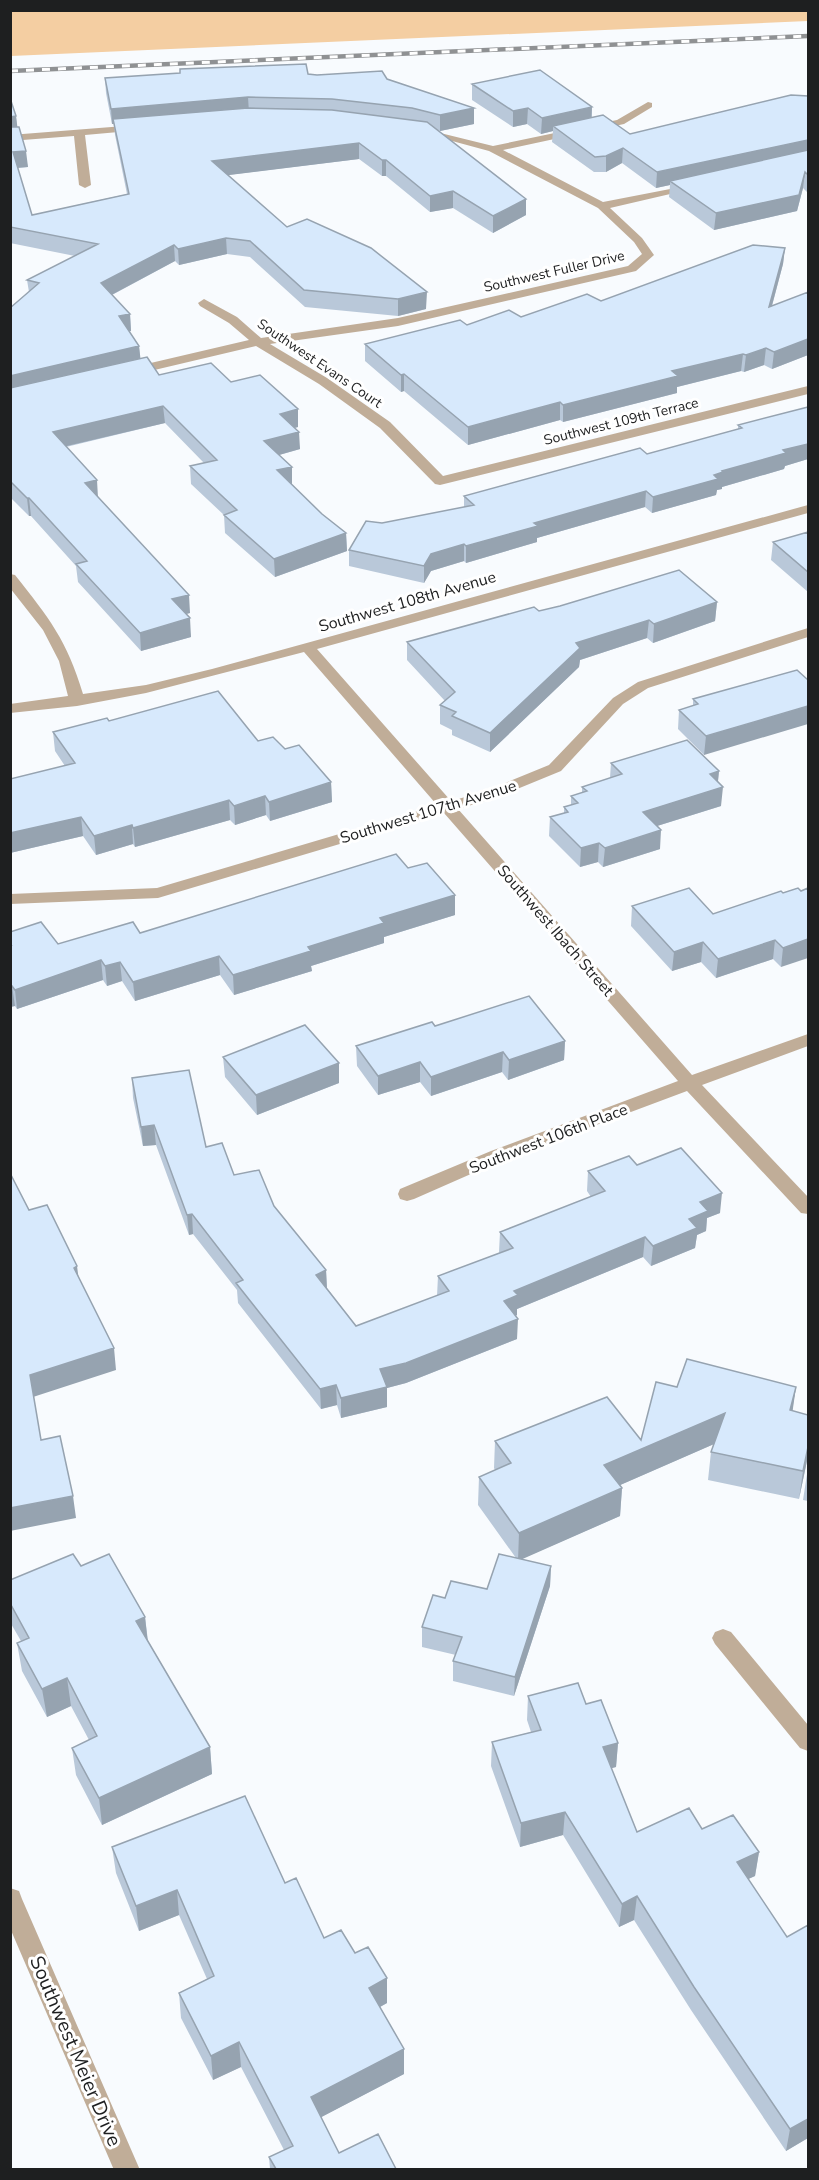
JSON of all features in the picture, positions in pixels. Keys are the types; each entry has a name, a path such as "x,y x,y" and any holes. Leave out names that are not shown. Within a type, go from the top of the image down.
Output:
{"street":[{"path":"493,149 620,122 648,105"},
{"path":"10,138 147,127"},
{"name":"Southwest Fuller Drive","path":"112,376 258,342 398,322 632,269 648,255 638,240 602,206 493,149 412,129"},
{"path":"79,133 85,185"},
{"path":"602,206 705,183"},
{"name":"Southwest Evans Court","path":"204,303 233,320 258,342 323,381 385,425 440,481"},
{"name":"Southwest 109th Terrace","path":"440,481 808,390"},
{"name":"Southwest 108th Avenue","path":"10,709 77,701 146,689 308,648 808,509"},
{"path":"10,578 50,629 66,661 77,701"},
{"name":"Southwest 107th Avenue","path":"10,899 158,893 489,795 555,768 618,701 643,685 808,632"},
{"name":"Southwest Ibach Street","path":"308,648 690,1084 808,1208"},
{"name":"Southwest 106th Place","path":"407,1194 498,1155 690,1084 729,1067 808,1040"},
{"path":"723,1638 808,1741"},
{"name":"Southwest Meier Drive","path":"10,1899 128,2169"}],"shaded area":[{"path":"808,10 808,21 11,56 11,11"}],"building":[{"path":"306,64 308,74 317,75 382,71 387,79 474,108 440,115 412,108 332,99 248,97 111,109 105,78 180,73 180,69"},
{"path":"540,70 592,107 542,118 528,108 513,111 472,84"},
{"path":"791,95 808,96 808,140 657,172 623,148 606,156 595,157 553,126 603,115 630,134"},
{"path":"10,98 16,116 10,117"},
{"path":"248,108 332,110 427,122 526,199 493,216 453,191 430,196 386,160 382,160 359,143 212,161 287,227 307,219 371,248 427,292 398,299 304,290 250,241 226,238 178,249 174,245 101,283 130,314 119,316 139,346 10,376 10,308 39,283 27,280 98,244 10,227 10,127 19,127 26,151 13,152 32,215 129,194 113,119"},
{"path":"808,150 808,175 805,172 799,195 716,213 670,181"},
{"path":"753,245 785,248 769,307 808,292 808,339 774,352 766,348 746,355 672,371 678,376 563,405 560,402 468,427 365,344 460,320 467,325 509,310 521,317 587,294 601,301"},
{"path":"147,357 159,375 211,363 231,382 260,375 298,409 280,414 299,432 264,441 292,467 277,470 322,514 346,533 274,559 224,515 237,510 190,466 217,460 163,406 53,432 97,480 85,483 189,595 172,599 190,618 140,633 76,564 87,561 29,498 10,481 10,388"},
{"path":"808,407 808,444 783,450 786,453 722,471 714,475 718,479 653,497 646,491 534,523 538,526 431,554 424,566 349,550 366,521 382,523 474,505 464,496 640,448 647,454 742,428 738,425"},
{"path":"808,532 808,572 773,542"},
{"path":"679,570 717,602 654,624 649,620 576,643 580,648 490,733 452,716 456,712 440,705 455,692 407,642 534,607 539,611 560,606"},
{"path":"797,670 808,680 808,706 706,736 679,710 698,704 693,699"},
{"path":"218,691 258,741 273,737 285,749 299,745 331,782 269,802 265,796 234,806 229,800 133,828 132,825 94,836 81,817 10,833 10,779 75,763 53,732 107,718 109,721"},
{"path":"687,740 719,771 710,774 723,787 643,812 661,830 605,848 599,843 581,848 550,817 568,812 564,807 578,803 571,796 587,791 582,787 622,774 611,763"},
{"path":"396,854 408,868 427,863 455,895 380,918 384,923 308,947 311,951 233,975 219,956 133,982 120,962 105,966 101,960 15,990 12,986 10,987 10,932 41,922 58,944 133,922 140,933"},
{"path":"689,888 713,914 781,891 783,893 798,888 801,891 808,888 808,939 783,948 775,940 718,959 703,942 674,952 632,906"},
{"path":"529,996 565,1041 509,1060 503,1052 431,1077 420,1062 378,1076 356,1046 432,1022 435,1026"},
{"path":"305,1025 339,1063 256,1095 223,1057"},
{"path":"189,1070 206,1147 222,1143 234,1175 259,1170 274,1206 326,1270 316,1275 356,1326 449,1291 438,1276 513,1248 500,1232 605,1191 588,1171 629,1156 637,1165 681,1148 722,1193 700,1202 708,1211 689,1219 697,1228 653,1246 645,1237 514,1291 518,1295 504,1301 518,1319 406,1363 380,1369 387,1387 341,1398 336,1385 320,1389 236,1283 243,1280 192,1214 187,1215 154,1125 141,1127 132,1078"},
{"path":"10,1173 29,1210 47,1205 77,1266 74,1268 114,1348 30,1375 41,1440 60,1436 73,1496 10,1508"},
{"path":"687,1359 796,1387 790,1410 808,1415 808,1447 803,1471 711,1452 725,1413 604,1465 622,1488 519,1533 479,1477 511,1463 495,1441 607,1397 641,1440 656,1382 677,1387"},
{"path":"73,1554 81,1566 109,1554 145,1617 136,1621 210,1747 99,1798 72,1748 97,1736 67,1678 42,1689 17,1643 29,1638 10,1603 10,1580"},
{"path":"499,1554 551,1566 515,1677 453,1661 462,1637 422,1627 433,1595 445,1598 451,1581 487,1589"},
{"path":"578,1683 586,1704 601,1700 618,1743 603,1747 637,1832 689,1808 702,1829 733,1815 759,1852 737,1862 787,1937 808,1925 808,2119 790,2129 694,1987 637,1896 622,1904 565,1812 521,1823 492,1742 541,1730 528,1696"},
{"path":"245,1796 285,1883 296,1878 324,1938 341,1930 355,1953 368,1947 387,1978 369,1988 404,2049 311,2097 339,2153 378,2134 396,2169 276,2169 269,2157 293,2146 239,2042 211,2056 179,1993 214,1976 177,1890 136,1906 112,1847"}],"railway":[{"path":"10,71 808,36"}]}
